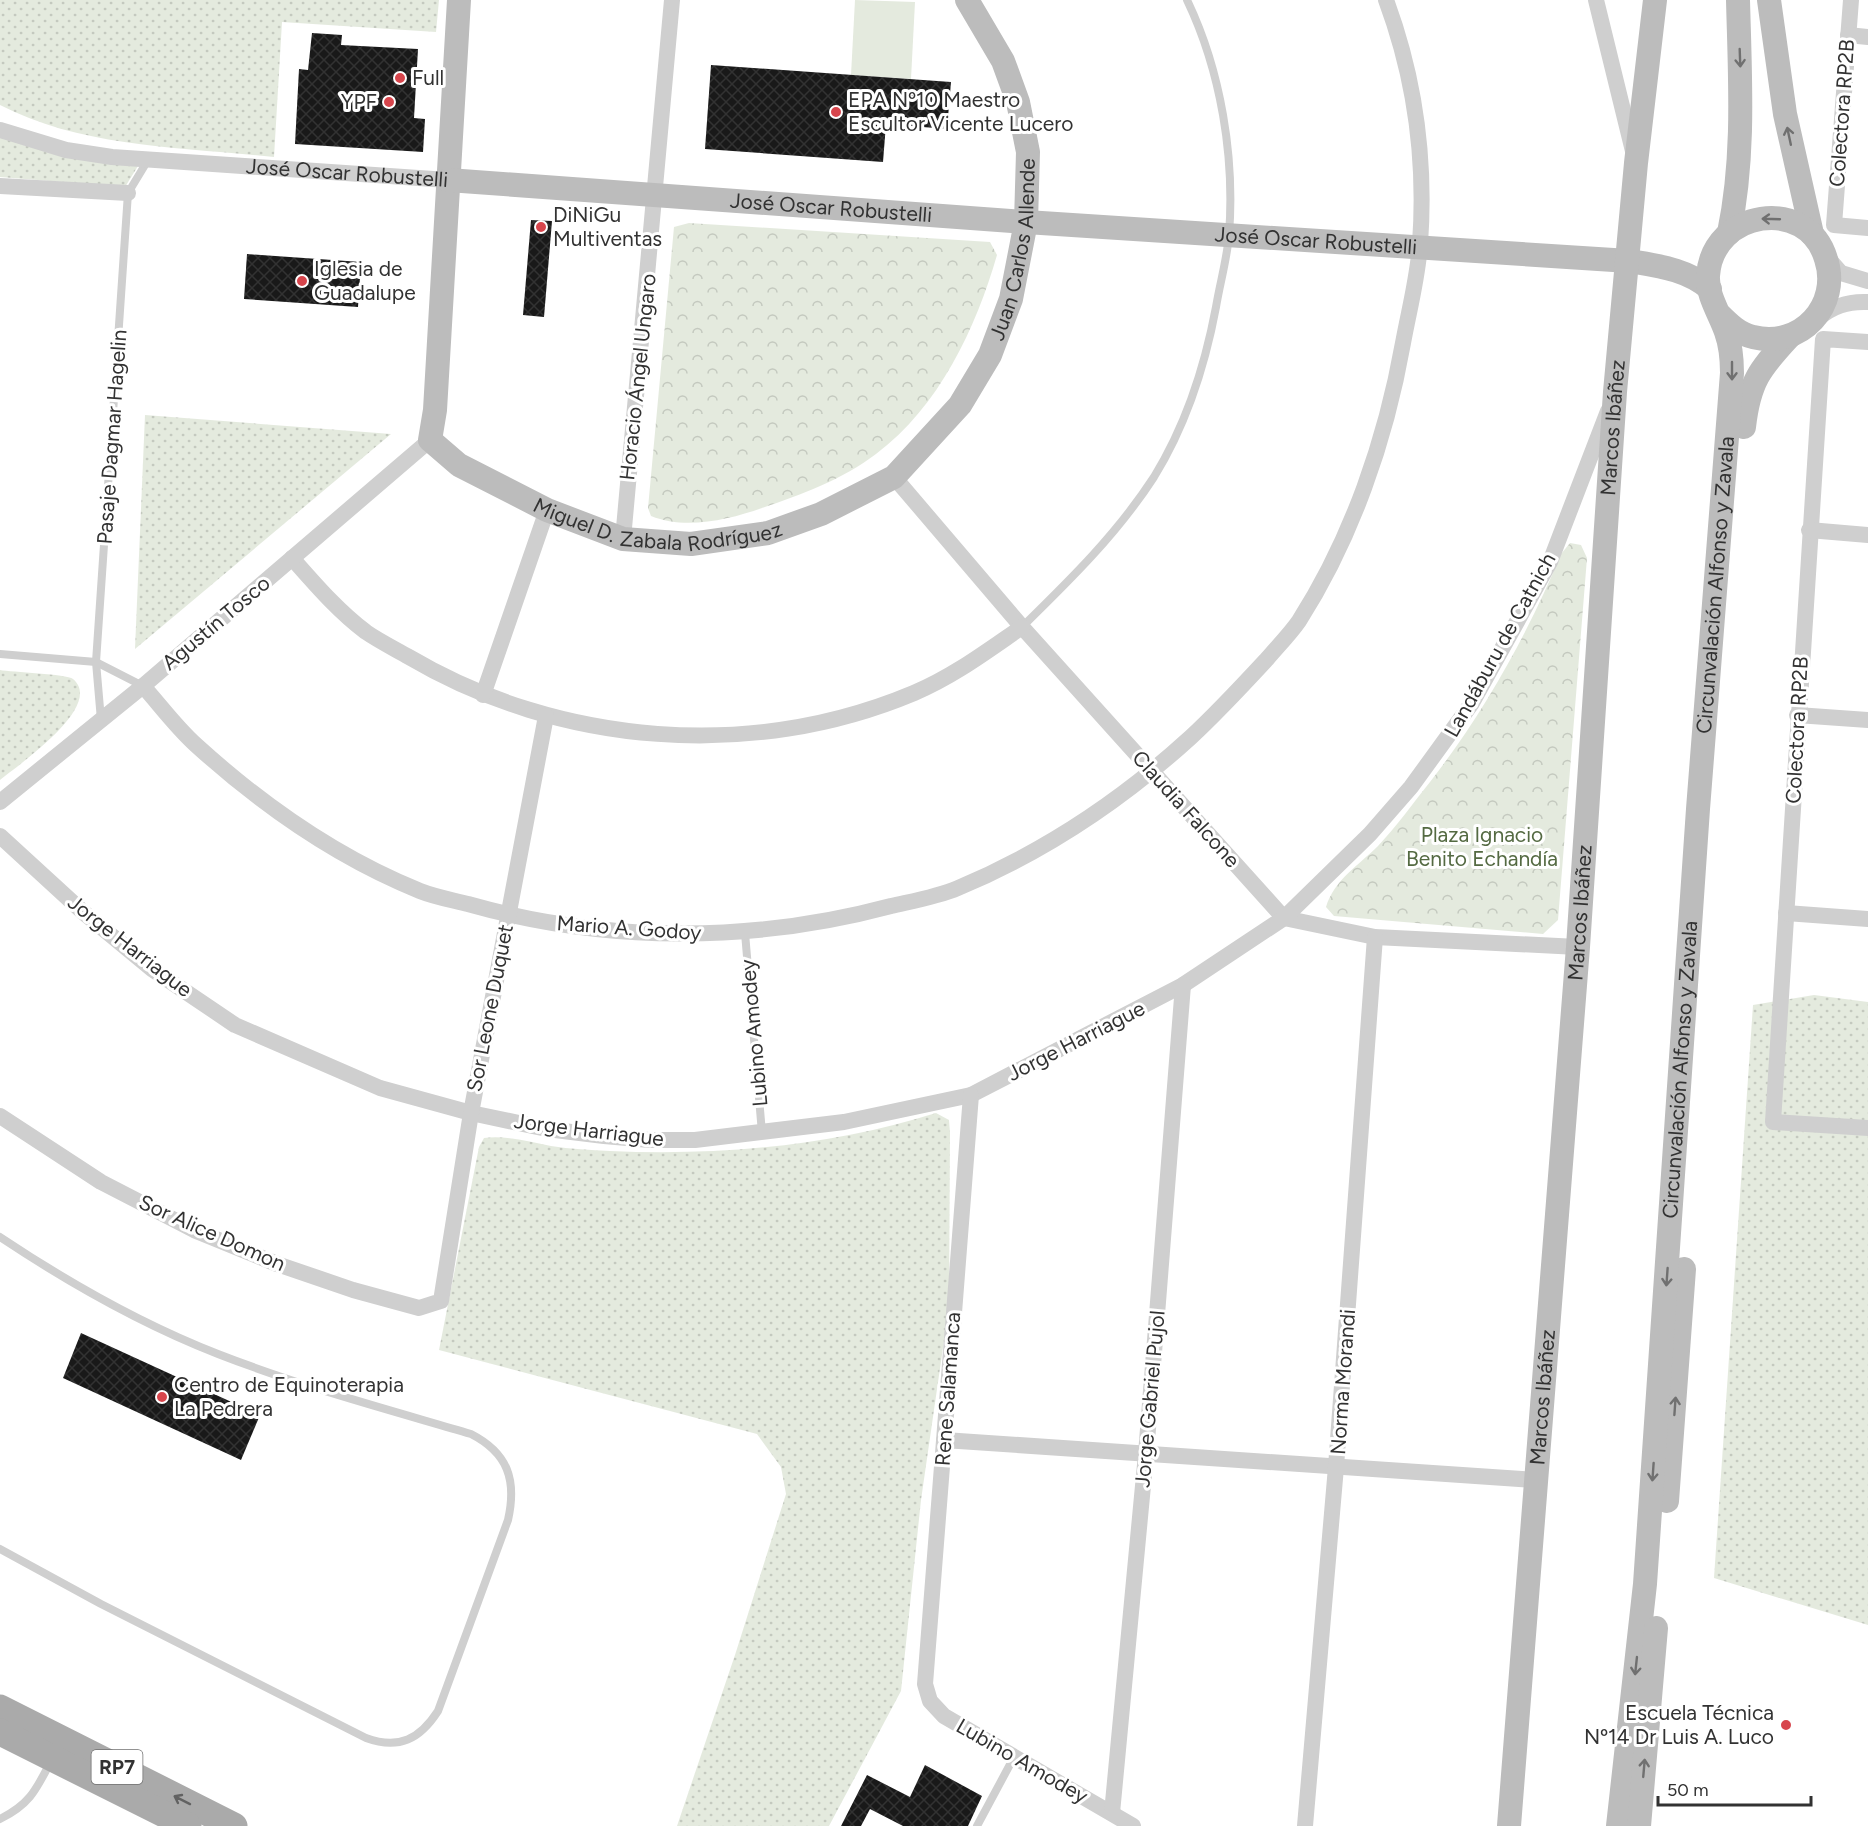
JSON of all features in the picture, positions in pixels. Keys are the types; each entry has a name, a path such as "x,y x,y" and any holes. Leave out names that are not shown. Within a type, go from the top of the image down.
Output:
{"main road":[{"name":"RP7","path":"0,1708 234,1826"},
{"name":"RP7","path":"0,1732 188,1826"}],"street":[{"path":"430,440 435,410 459,0"},
{"name":"Horacio Ángel Ungaro","path":"623,538 672,0"},
{"name":"Juan Carlos Allende","path":"894,477 960,405 990,355 1011,298 1026,222 1028,152 1018,102 1003,61 967,0"},
{"name":"Mario A. Godoy","path":"142,686 192,742 264,801 339,850 421,891 508,915 620,931 746,933 857,915 955,890 1058,839 1153,771 1225,706 1288,635 1328,570 1354,513 1398,374 1420,248 1422,181 1417,116 1396,27 1386,0"},
{"path":"1596,0 1636,164"},
{"name":"Marcos Ibáñez","path":"1509,1826 1578,946 1615,392 1629,261 1636,164 1655,0"},
{"path":"1729,233 1738,189 1741,144 1738,0"},
{"path":"1769,0 1785,114 1823,230 1825,255 1830,271 1829,291 1818,330"},
{"name":"Colectora RP2B","path":"1823,230 1851,0"},
{"path":"1848,35 1868,37"},
{"name":"José Oscar Robustelli","path":"0,130 66,150 148,160 1229,236 1629,261 1665,267"},
{"path":"0,186 128,193"},
{"path":"1868,228 1823,230 1775,218 1754,219 1721,240 1714,254 1708,277 1719,314 1733,328 1751,337 1770,339 1818,330 1868,342"},
{"path":"1665,267 1701,260 1714,254"},
{"path":"1825,255 1841,273 1868,280"},
{"path":"1665,267 1698,279 1710,289"},
{"path":"1818,330 1827,310 1843,304 1868,302"},
{"name":"Circunvalación Alfonso y Zavala","path":"1618,1826 1645,1584 1699,798 1732,373 1731,348 1719,314"},
{"name":"Colectora RP2B","path":"1818,330 1809,530 1773,1122 1868,1128"},
{"name":"Circunvalación Alfonso y Zavala","path":"1639,1826 1675,1412 1726,606 1747,396 1764,363 1790,336"},
{"name":"Landáburu de Catnich","path":"1284,918 1370,834 1411,787 1472,703 1550,562 1615,392"},
{"name":"Miguel D. Zabala Rodríguez","path":"430,440 459,465 547,510 623,538 691,544 768,533 821,514 894,477"},
{"name":"Agustín Tosco","path":"0,802 142,686 430,440"},
{"name":"Claudia Falcone","path":"894,477 1022,627 1284,918"},
{"path":"483,695 547,510"},
{"path":"1809,530 1868,535"},
{"path":"292,558 324,594 366,632 423,665 483,695 546,716 640,733 709,736 802,728 874,708 916,693 959,671 1022,627"},
{"path":"1797,715 1868,720"},
{"name":"Sor Leone Duquet","path":"441,1301 471,1113 546,716"},
{"name":"Jorge Harriague","path":"0,836 82,912 152,969 235,1025 380,1088 471,1113 547,1129 650,1140 695,1140 844,1122 971,1095 1183,985 1284,918"},
{"path":"1786,913 1868,919"},
{"path":"1284,918 1375,937 1578,946"},
{"name":"Norma Morandi","path":"1305,1826 1336,1467 1375,937"},
{"name":"Jorge Gabriel Pujol","path":"1112,1813 1146,1454 1183,985"},
{"name":"Rene Salamanca","path":"925,1684 971,1095"},
{"name":"Sor Alice Domon","path":"0,1116 101,1182 194,1230 277,1264 353,1290 418,1308 441,1301"},
{"path":"944,1440 1536,1480"},
{"name":"Lubino Amodey","path":"925,1684 930,1701 944,1716 1133,1826"}],"lane":[{"path":"1022,627 1098,552 1154,476 1185,416 1208,350 1229,236 1230,170 1225,126 1210,60 1187,0"},
{"name":"Pasaje Dagmar Hagelin","path":"101,720 96,662 128,193 148,160"},
{"path":"0,654 96,662 142,686"},
{"name":"Lubino Amodey","path":"746,933 762,1133"},
{"path":"0,1237 80,1288 143,1321 217,1353 309,1387 471,1434 487,1442 499,1453 508,1471 513,1498 508,1520 438,1711 418,1734 404,1741 384,1745 111,1610 0,1549"},
{"path":"978,1826 1014,1757"},
{"path":"0,1819 20,1809 34,1794 52,1758"}],"green space":[{"path":"0,0 439,0 436,32 282,22 274,157 99,138 32,119 0,105"},
{"path":"855,0 915,2 911,79 851,75"},
{"path":"0,136 138,166 125,187 0,177"},
{"path":"689,223 990,242 997,255 978,310 952,364 919,413 876,454 836,479 777,503 706,522 678,522 651,516 648,508 674,227"},
{"path":"145,415 391,434 135,649"},
{"name":"Plaza Ignacio Benito Echandía","path":"1570,543 1581,545 1587,558 1558,920 1543,934 1334,916 1326,907 1335,889 1348,873 1392,831 1468,729 1519,643 1561,554"},
{"path":"0,670 69,677 80,690 78,704 69,719 39,749 0,780"},
{"path":"1814,995 1868,1002 1868,1625 1714,1578 1753,1005"},
{"path":"936,1113 949,1120 950,1133 949,1306 921,1500 901,1691 829,1826 677,1826 786,1494 781,1467 757,1434 439,1350 479,1147 484,1138 501,1137 566,1148 610,1151 733,1150 856,1134"}],"building":[{"name":"YPF","path":"312,33 342,35 341,45 418,49 414,118 425,119 423,152 295,144 299,69 308,70"},
{"name":"EPA Nº10 Maestro Escultor Vicente Lucero","path":"711,65 951,82 947,129 886,124 883,162 705,149"},
{"path":"531,220 552,221 544,317 523,315"},
{"name":"Iglesia de Guadalupe","path":"247,254 361,262 358,307 244,299"},
{"name":"Centro de Equinoterapia La Pedrera","path":"81,1333 260,1415 241,1460 63,1378"},
{"path":"925,1765 982,1796 968,1826 903,1826 870,1809 861,1826 841,1826 867,1775 910,1797"}],"place":[{"name":"Full","path":"400,78"},
{"name":"YPF","path":"389,102"},
{"name":"EPA Nº10 Maestro Escultor Vicente Lucero","path":"836,112"},
{"name":"DiNiGu Multiventas","path":"541,227"},
{"name":"Iglesia de Guadalupe","path":"302,281"},
{"name":"Centro de Equinoterapia La Pedrera","path":"162,1397"},
{"name":"Escuela Técnica Nº14 Dr Luis A. Luco","path":"1786,1725"}]}
